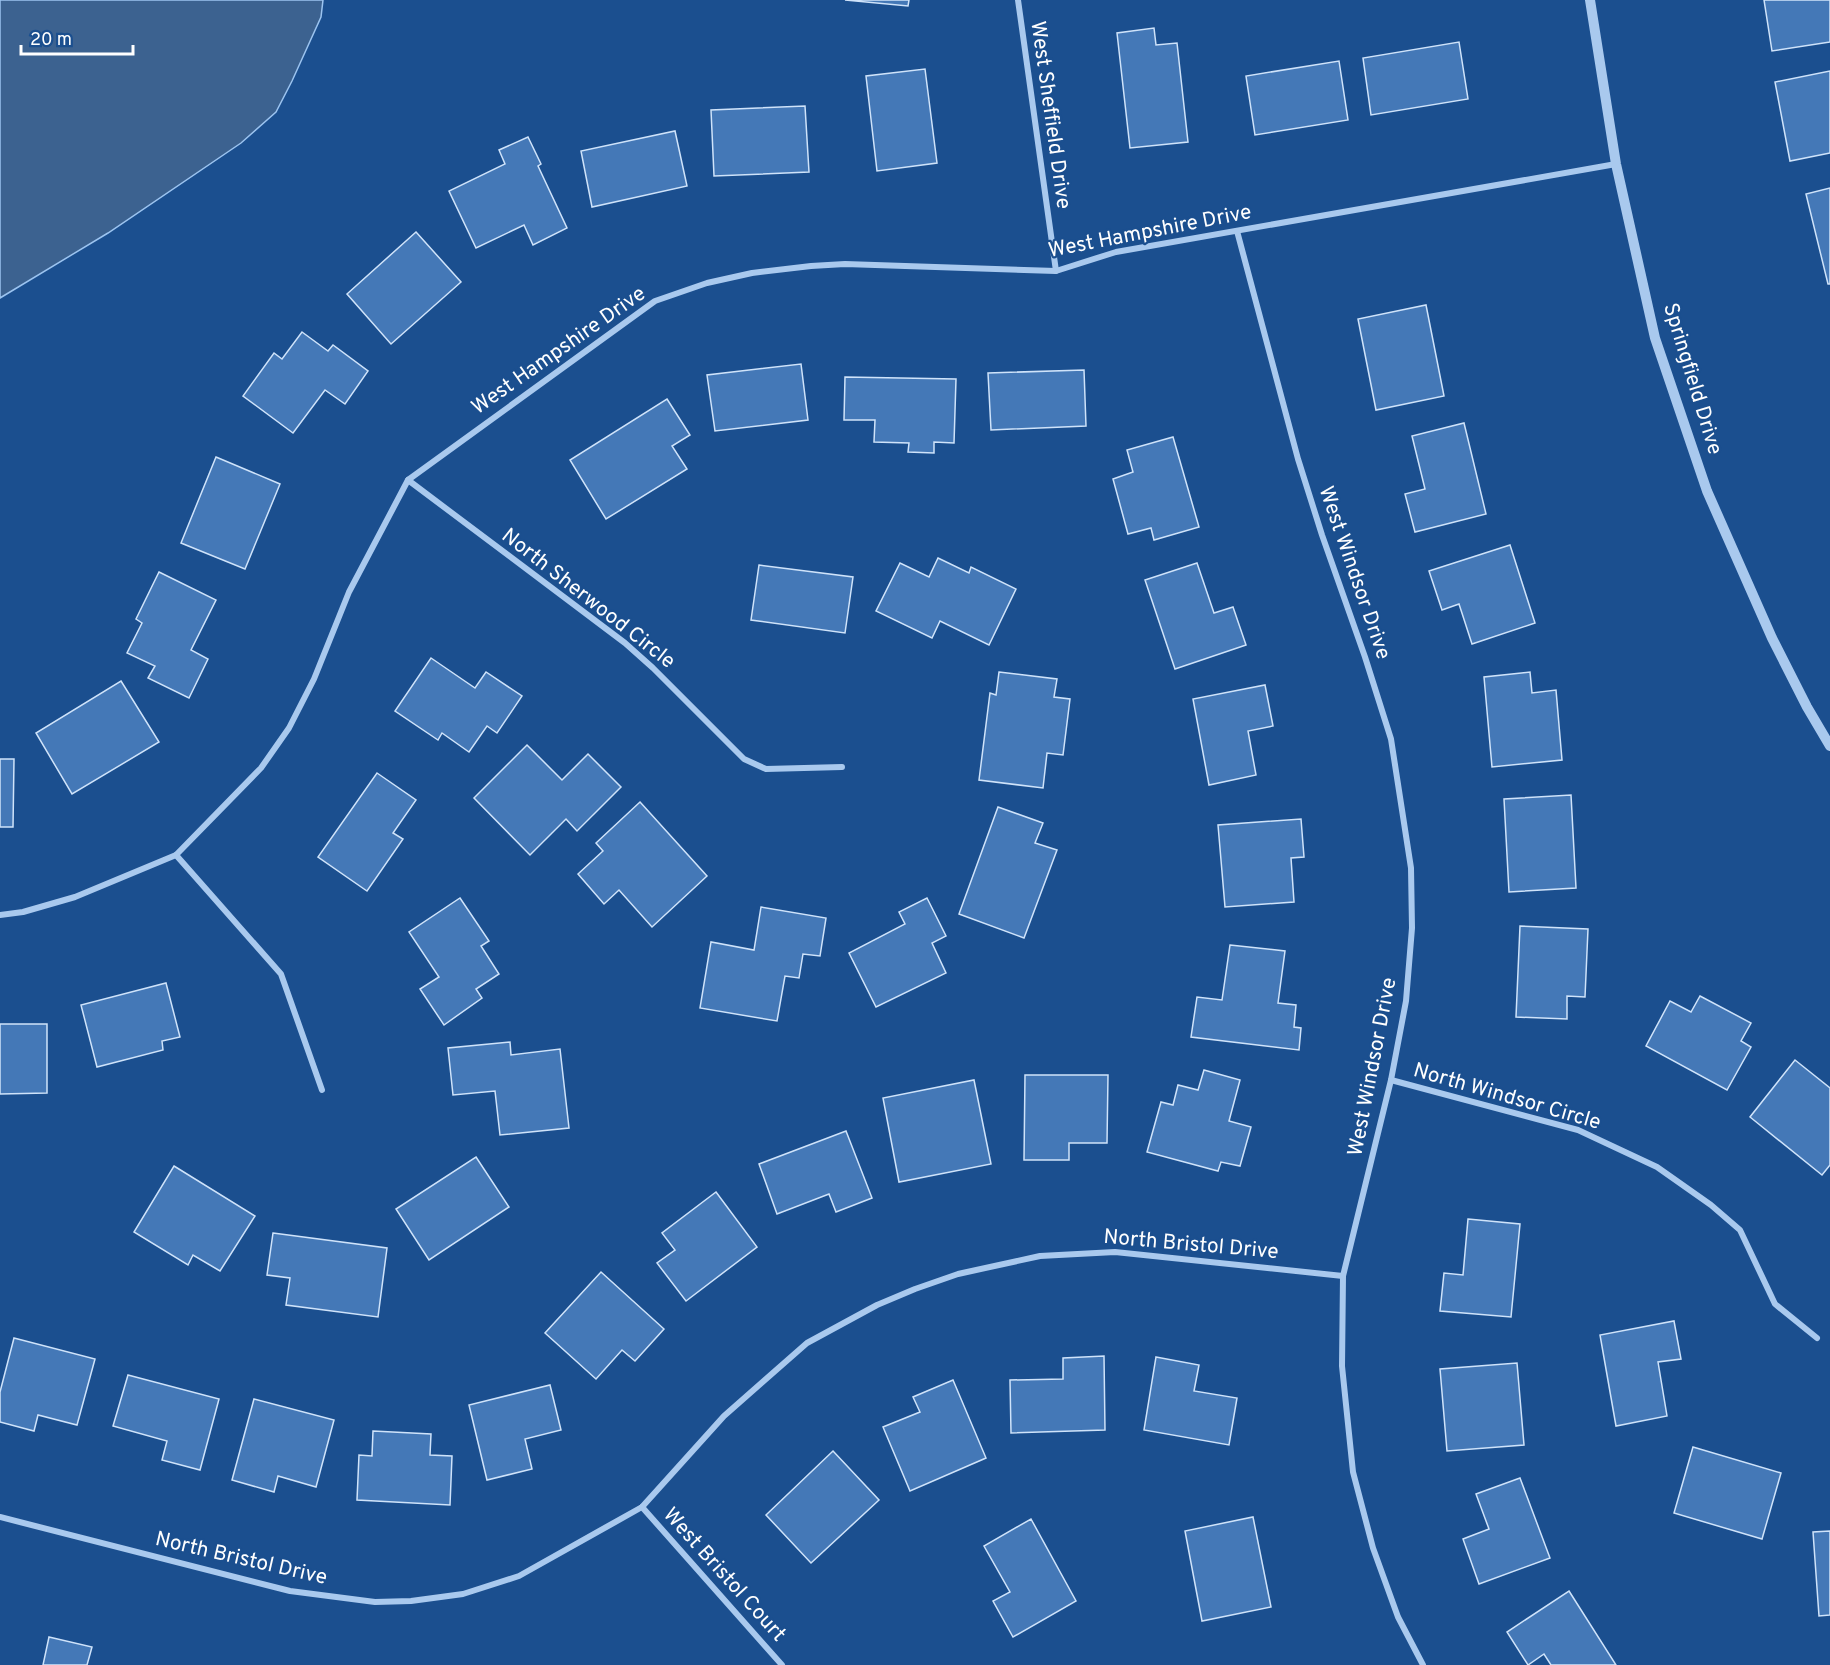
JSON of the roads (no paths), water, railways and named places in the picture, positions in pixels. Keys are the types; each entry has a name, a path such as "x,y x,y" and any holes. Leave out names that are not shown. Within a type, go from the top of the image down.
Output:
{"street":[{"name":"West Sheffield Drive","path":"1018,0 1056,271"},
{"name":"Springfield Drive","path":"1590,0 1616,164 1656,338 1707,491 1772,638 1807,707 1830,746"},
{"name":"West Hampshire Drive","path":"0,915 23,912 75,897 176,855 261,768 289,728 314,679 349,592 408,480 655,301 707,283 752,273 811,266 845,264 1056,271 1116,252 1616,164"},
{"name":"West Windsor Drive","path":"1237,231 1298,459 1391,739 1411,868 1412,928 1406,1001 1391,1080 1343,1276 1342,1366 1353,1472 1377,1558 1398,1617 1423,1665"},
{"name":"North Sherwood Circle","path":"408,480 625,643 744,759 766,769 842,767"},
{"path":"176,855 281,974 322,1090"},
{"name":"North Windsor Circle","path":"1391,1080 1578,1130 1657,1167 1711,1205 1740,1230 1775,1304 1816,1338"},
{"name":"North Bristol Drive","path":"0,1517 290,1591 375,1602 463,1594 519,1576 642,1507 724,1416 807,1343 878,1305 915,1289 958,1274 1041,1256 1115,1252 1343,1276"},
{"name":"West Bristol Court","path":"642,1507 782,1665"}],"water":[{"path":"0,0 323,0 321,17 276,112 241,143 108,233 0,298"}]}
